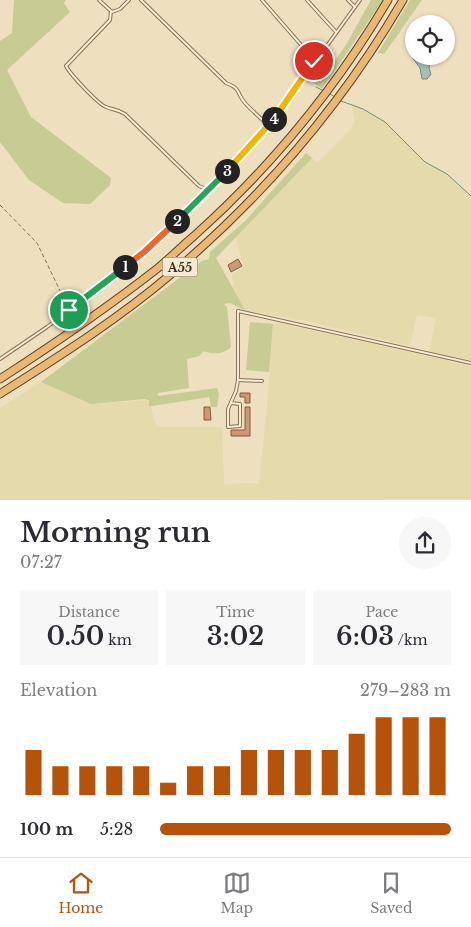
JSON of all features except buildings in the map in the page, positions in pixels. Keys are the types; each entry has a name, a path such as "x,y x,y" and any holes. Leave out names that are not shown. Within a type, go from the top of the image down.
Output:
{"highway":[{"name":"A55","path":"0,379 94,316 159,267 219,214 261,171 321,100 373,26 388,0"},
{"name":"A55","path":"0,394 120,314 170,276 230,222 276,174 340,97 385,31 403,0"}],"lane":[{"path":"99,0 111,11"},
{"path":"111,11 120,9 129,0"},
{"path":"140,0 226,83 234,86 240,92 243,101 269,126"},
{"path":"262,0 314,61"},
{"path":"307,0 336,32"},
{"path":"348,0 355,8"},
{"path":"0,359 69,310 144,252 208,190 269,126 314,61 360,0"},
{"path":"111,11 110,20 66,66 70,74 105,107 117,109 125,114 199,186 208,190"},
{"path":"231,403 240,404 240,426 228,427 228,409 238,380 238,311 471,363"},
{"path":"238,380 262,381"}],"path":[{"path":"0,205 37,243 69,310"}],"shaded area":[{"path":"352,104 385,122 425,162 447,174 471,196 471,360 429,351 436,318 417,315 410,346 306,321 245,310 232,286 234,285 232,275 245,267 236,237 312,158 317,163 349,131 355,121"},
{"path":"280,323 471,366 471,499 0,500 0,408 41,382 91,404 149,400 156,427 222,427 224,485 241,483 259,484 273,324"}],"green space":[{"path":"14,0 66,0 64,3 70,12 7,70 31,117 111,178 110,185 90,204 63,203 29,180 0,142 0,41 12,33"},
{"path":"371,0 383,0 322,89 315,84 316,79 321,82 347,43"},
{"path":"410,0 422,0 411,15 405,15 405,24 384,54 378,53"},
{"path":"306,153 312,158 216,258 245,310 230,303 224,304 227,307 231,347 218,353 204,351 199,356 187,359 189,388 158,393 158,396 217,388 219,394 217,407 211,407 209,397 153,406 149,406 149,400 145,399 91,404 41,382 202,261 209,259 210,252 245,221"},
{"path":"250,322 273,324 269,372 246,370"}],"water":[{"path":"418,65 429,65 431,74 427,79 422,79"}],"waterway":[{"path":"316,87 324,91"},
{"path":"328,93 335,97"},
{"path":"341,101 363,109 385,122 425,162 447,174 471,196"}],"route":[{"path":"69,310 144,252 221,178 276,117 314,61"}]}
